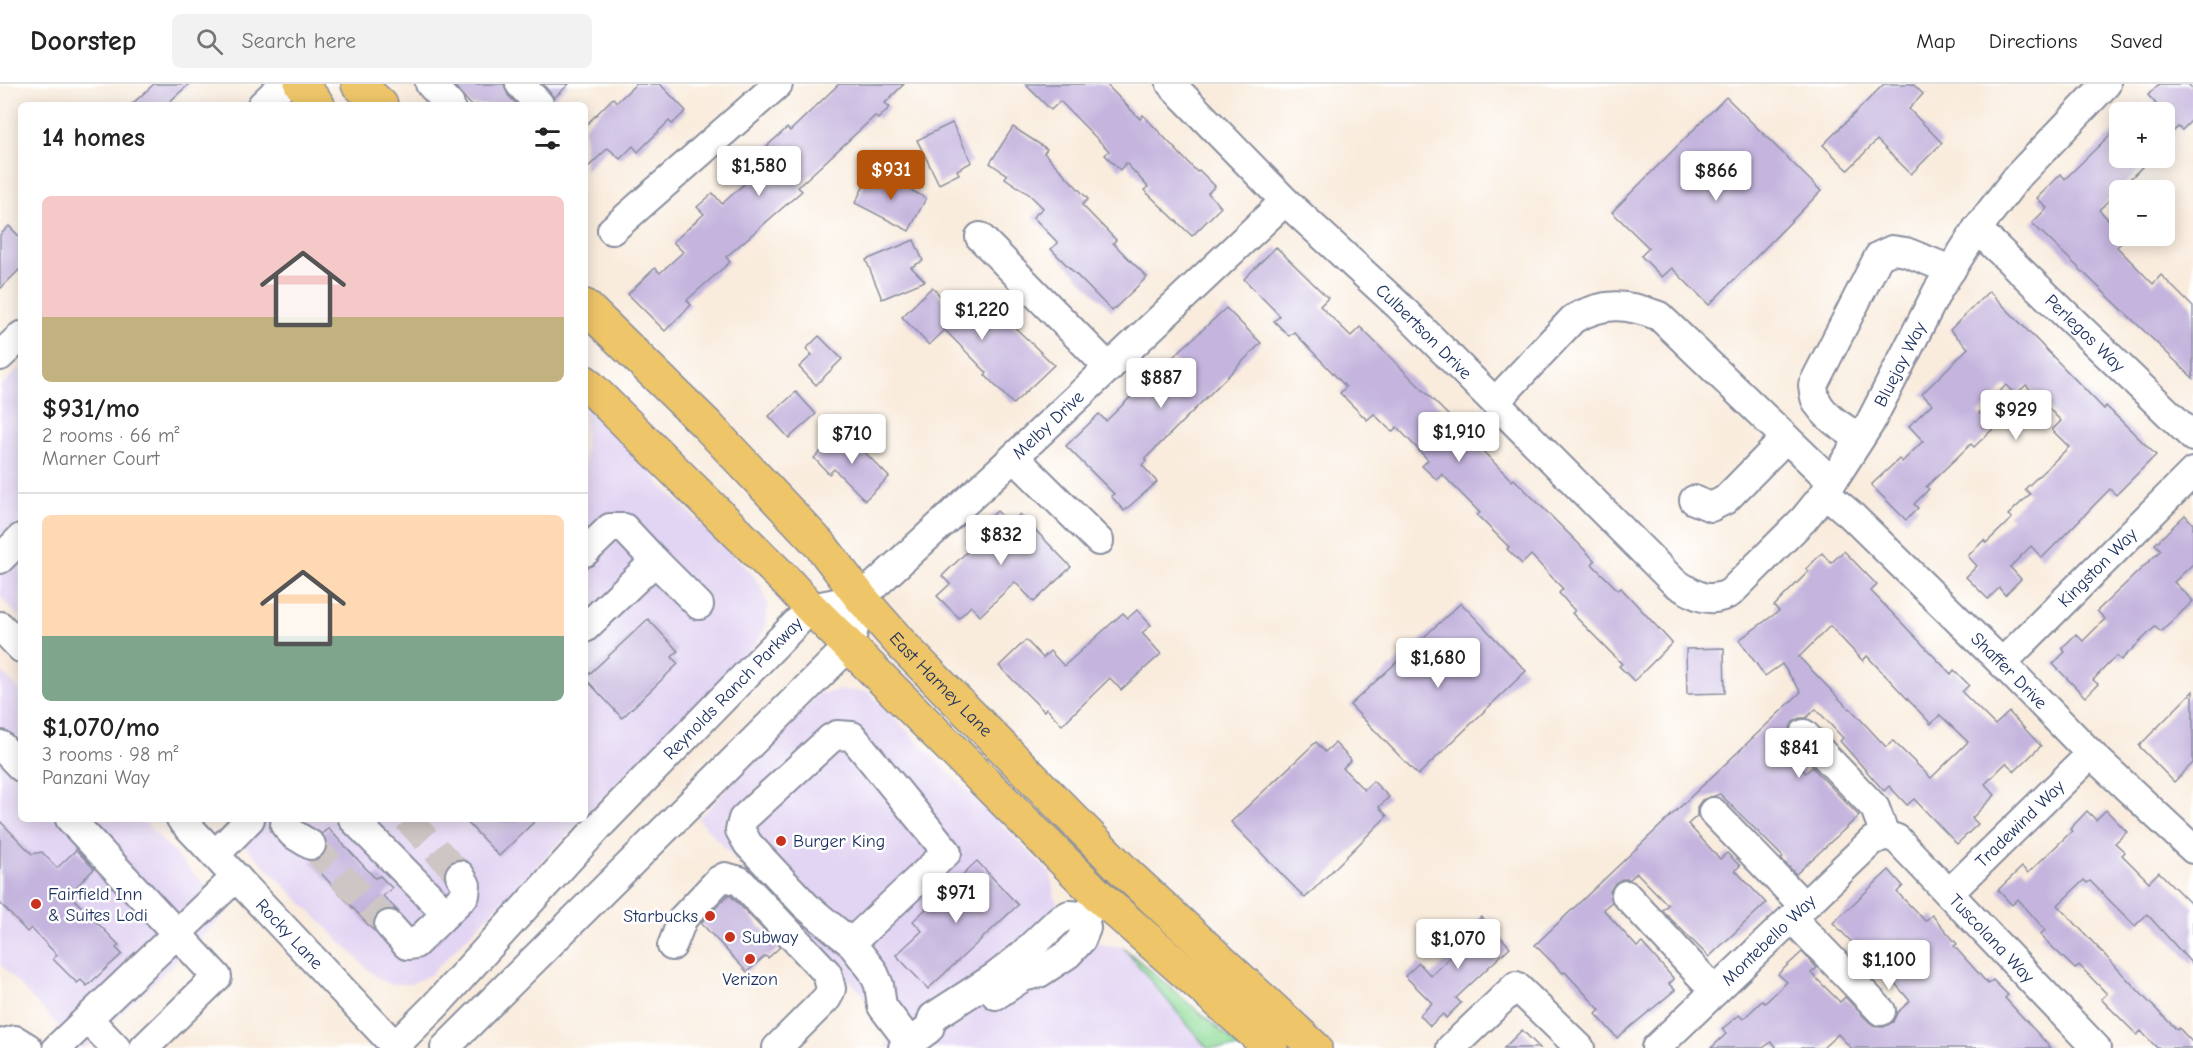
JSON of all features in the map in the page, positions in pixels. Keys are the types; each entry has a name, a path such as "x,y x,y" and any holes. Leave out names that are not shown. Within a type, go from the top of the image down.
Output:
{"main road":[{"path":"301,84 316,102"},
{"path":"358,84 378,102"},
{"name":"East Harney Lane","path":"588,309 706,423 822,547 861,598 903,646 1126,873 1315,1048"},
{"name":"East Harney Lane","path":"588,385 850,645 1093,908 1271,1048"}],"street":[{"path":"265,102 284,84"},
{"path":"430,84 447,102"},
{"path":"520,84 537,102"},
{"path":"612,230 778,84"},
{"name":"Culbertson Drive","path":"1171,84 1285,201 1399,306 1674,582"},
{"name":"Bluejay Way","path":"1674,582 1697,597 1708,599 1722,597 1730,593 1804,519 1828,488 1860,438 1938,291 1977,229 2018,176 2106,84"},
{"name":"Melby Drive","path":"861,598 1285,201"},
{"name":"Perlegos Way","path":"1977,229 2193,437"},
{"path":"980,237 1109,368"},
{"path":"1860,438 1830,417 1816,400 1813,386 1880,256 1892,250 1906,252 1951,270"},
{"name":"Shaffer Drive","path":"1495,402 1573,319 1589,310 1611,305 1641,309 1659,316 1786,438 1851,515 2091,754 2190,839"},
{"path":"0,356 18,339"},
{"path":"1694,501 1711,507 1725,500 1786,438"},
{"path":"1014,457 1099,541"},
{"name":"Kingston Way","path":"2002,663 2193,472"},
{"path":"588,549 610,528 624,528 699,605"},
{"path":"588,625 655,561"},
{"path":"445,1048 850,645 861,598"},
{"name":"Reynolds Ranch Parkway","path":"395,1047 599,826 811,608 861,598"},
{"path":"1804,734 1875,808 1885,835"},
{"path":"851,943 946,852 852,736 837,735 830,738 743,819 740,830 748,844 806,906 851,943 873,971 879,985 882,1006 914,1040 933,1017 995,977 1059,920 1093,908"},
{"path":"0,745 18,765"},
{"name":"Tradewind Way","path":"1949,893 2091,754"},
{"path":"1713,812 1881,1011"},
{"path":"73,822 217,977 144,1048"},
{"name":"Rocky Lane","path":"184,822 395,1047"},
{"path":"215,855 247,822"},
{"path":"286,822 285,825 293,834 311,845"},
{"path":"356,822 446,913"},
{"name":"Tuscolana Way","path":"1885,835 1897,839 2096,1048"},
{"name":"Montebello Way","path":"1656,1048 1872,841 1885,835"},
{"path":"389,925 407,945 415,944 465,895 466,885 460,875"},
{"path":"57,1048 236,877"},
{"path":"672,946 683,918 718,881 725,877 740,881 826,973 831,989 827,998 777,1048"},
{"path":"1626,896 1715,991"},
{"path":"1451,1048 1516,986 1579,1048"},
{"path":"88,1019 116,1048"},
{"path":"0,1044 15,1040 27,1048"}],"shaded area":[{"path":"18,370 18,616 0,597 0,387"},
{"path":"588,394 609,417 661,485 752,574 762,587 768,608 764,632 754,646 588,814"},
{"path":"0,670 18,689 18,822 145,822 229,911 85,1048 79,1048 0,964"},
{"path":"844,690 868,692 1050,873 1056,901 1100,944 1123,947 1207,1048 886,1048 891,1037 861,993 698,819 818,694"},
{"path":"221,822 580,822 430,975 410,984 390,984 376,977"}],"green space":[{"path":"1123,947 1241,1048 1207,1048"}],"building":[{"path":"154,84 189,84 169,102 134,102"},
{"path":"453,84 504,84 508,95 514,102 468,102"},
{"path":"543,84 569,84 554,98"},
{"path":"636,84 660,84 686,111 672,124 669,121 638,152 633,146 620,159 608,148 588,167 588,123 613,98 617,102"},
{"path":"839,84 904,84 885,103 890,107 878,119 875,116 798,187 802,191 726,257 730,262 687,300 691,305 665,331 628,294 655,268 660,273 683,252 673,242 704,214 697,207 713,193 722,204 755,174 747,164 787,128 790,131"},
{"path":"1025,84 1106,84 1140,119 1143,115 1197,172 1199,170 1215,186 1208,193 1221,207 1192,236 1144,190 1148,187 1126,163 1120,170 1105,155 1109,151 1060,101 1051,110"},
{"path":"1884,84 1913,84 1923,94 1909,109 1942,143 1911,174 1877,140 1848,170 1823,145"},
{"path":"2159,84 2188,84 2193,89 2193,119 2182,130 2178,127 2175,130 2175,102 2154,102 2148,95"},
{"path":"1726,97 1821,191 1709,305 1672,268 1662,277 1641,256 1649,248 1612,212"},
{"path":"952,123 972,162 957,170 959,174 939,184 917,140"},
{"path":"1013,127 1047,149 1044,153 1088,199 1082,205 1116,240 1113,243 1147,277 1112,311 1051,249 1058,243 1033,217 1043,208 1030,195 1005,178 1007,175 990,163"},
{"path":"2109,136 2109,168 2141,168 2129,180 2109,180 2109,200 2099,210 2109,220 2109,246 2118,246 2153,284 2161,275 2193,307 2193,378 2032,223 2047,208 2037,198 2061,174 2065,179"},
{"path":"872,170 926,198 909,231 855,203"},
{"path":"9,226 18,235 18,271 0,289 0,235"},
{"path":"914,240 923,261 911,267 925,281 882,299 866,260"},
{"path":"1276,247 1328,298 1320,306 1351,336 1360,327 1476,441 1474,442 1512,481 1514,479 1579,544 1595,561 1592,564 1618,590 1621,588 1672,643 1634,681 1619,666 1622,664 1572,613 1575,611 1559,593 1563,589 1531,555 1522,564 1507,549 1509,547 1477,515 1480,513 1442,474 1437,480 1422,466 1428,460 1397,427 1392,432 1374,414 1367,420 1340,393 1346,387 1294,332 1289,336 1274,321 1280,316 1244,279"},
{"path":"932,287 944,300 954,290 977,312 981,308 994,321 1001,314 1054,365 1013,404 985,375 987,373 945,330 929,345 902,317"},
{"path":"1989,291 2104,409 2106,406 2156,455 2116,495 2110,489 2042,558 2031,546 2010,567 2021,579 2005,595 1999,588 1988,599 1966,577 1977,566 1968,556 1984,540 1986,543 2012,518 2008,515 2030,494 2025,489 2069,447 2052,430 2061,421 2026,385 2015,395 2006,385 1979,413 1994,428 1974,447 1971,444 1926,487 1929,489 1914,504 1918,508 1906,520 1871,485 1899,459 1902,462 1923,441 1909,426 1932,404 1922,394 1968,348 1950,330"},
{"path":"1226,308 1261,343 1145,459 1142,465 1157,482 1124,511 1111,496 1114,494 1066,446 1099,414 1106,421 1141,387 1149,394 1178,364 1172,358"},
{"path":"819,336 842,359 816,385 799,367 812,355 806,349"},
{"path":"796,392 816,414 789,438 769,416"},
{"path":"843,430 889,477 865,500 834,469 829,474 814,458"},
{"path":"997,511 1010,524 1020,514 1071,567 1034,602 1015,582 980,616 971,606 959,618 937,596 950,584 942,576 971,548 965,542"},
{"path":"2185,515 2193,524 2193,564 2174,582 2193,601 2161,632 2155,627 2121,660 2116,656 2093,680 2098,684 2085,697 2053,664 2065,652 2062,648 2076,634 2083,641 2105,619 2097,611 2161,550 2155,544"},
{"path":"1844,551 1877,585 1871,591 1951,674 1954,670 1969,685 1962,692 1995,725 2009,712 2041,746 2015,771 2006,763 1985,784 1995,795 1972,818 1978,824 1957,844 1914,799 1907,805 1889,786 1884,791 1840,741 1843,738 1816,709 1806,718 1793,722 1788,733 1777,743 1806,773 1812,767 1859,816 1796,874 1781,859 1783,857 1720,794 1702,800 1697,807 1697,816 1688,824 1720,859 1727,853 1740,866 1735,870 1766,903 1709,957 1662,910 1668,905 1637,873 1630,879 1622,879 1615,883 1610,891 1612,902 1603,909 1637,947 1642,943 1674,979 1669,984 1675,990 1617,1038 1596,1014 1600,1010 1565,972 1563,973 1535,945 1801,692 1782,664 1765,676 1739,640 1779,611 1774,606 1809,571 1806,569 1822,553 1831,563","holes":["1830,626 1863,661 1867,656 1931,724 1940,715 1968,742 1931,778 1893,741 1886,747 1799,657"]},
{"path":"1461,603 1526,671 1418,775 1350,705"},
{"path":"1137,610 1151,625 1142,633 1161,654 1121,690 1110,678 1062,725 1046,708 1044,711 999,666 1026,640 1043,658 1050,651 1064,666 1123,613 1128,618"},
{"path":"648,619 678,651 672,657 678,664 622,718 588,681 588,675"},
{"path":"1724,648 1725,693 1687,694 1686,649"},
{"path":"2193,691 2193,763 2174,782 2139,746"},
{"path":"1316,742 1325,752 1335,743 1351,760 1343,768 1364,790 1373,781 1389,797 1379,807 1387,816 1305,898 1231,822"},
{"path":"2106,810 2127,832 2115,843 2125,852 2122,855 2149,882 2159,872 2193,906 2193,965 2147,914 2135,926 2090,881 2087,883 2084,880 2058,905 2145,998 2177,1030 2179,1028 2193,1043 2193,1048 2157,1048 2141,1031 2137,1035 2101,999 2107,994 2079,965 2075,969 2040,935 2045,930 2018,899 2012,905 1998,890 2022,867 2028,873 2072,831 2070,829 2087,811 2096,820"},
{"name":"Fairfield Inn & Suites Lodi","path":"0,821 32,854 42,852 57,868 76,850 94,869 74,889 76,891 71,896 119,945 116,948 122,954 87,986 81,980 77,983 53,959 57,955 31,928 27,932 0,903"},
{"path":"467,822 534,822 499,856"},
{"path":"328,828 375,878 380,876 392,888 383,896 399,912 386,909 378,912 373,920 373,930 310,861 318,860 325,853 327,845 322,834"},
{"path":"977,861 1018,905 928,989 896,955 922,931 913,921"},
{"path":"1889,870 1903,886 1897,892 1925,921 1932,915 1957,944 1954,946 1988,984 1993,980 2008,995 2005,998 2051,1048 1851,1048 1838,1034 1823,1048 1777,1048 1771,1042 1763,1048 1711,1048 1726,1034 1722,1029 1739,1015 1743,1019 1762,1001 1765,1003 1787,982 1778,974 1802,952 1817,968 1811,973 1840,1002 1845,997 1876,1027 1884,1027 1893,1022 1897,1013 1910,1001 1888,975 1886,977 1833,923"},
{"path":"728,895 780,947 768,958 765,956 747,972 701,923"},
{"path":"1481,917 1510,947 1456,998 1461,1003 1446,1018 1443,1014 1430,1026 1420,1015 1432,1003 1405,976 1419,963 1431,976 1452,955 1447,950"},
{"path":"1522,1030 1540,1048 1504,1048"}],"tunnel":[{"path":"410,822 460,875"},
{"path":"311,845 389,925"}],"place":[{"name":"Burger King","path":"781,841"},
{"name":"Fairfield Inn & Suites Lodi","path":"36,904"},
{"name":"Starbucks","path":"710,916"},
{"name":"Subway","path":"730,937"},
{"name":"Verizon","path":"750,959"}]}
